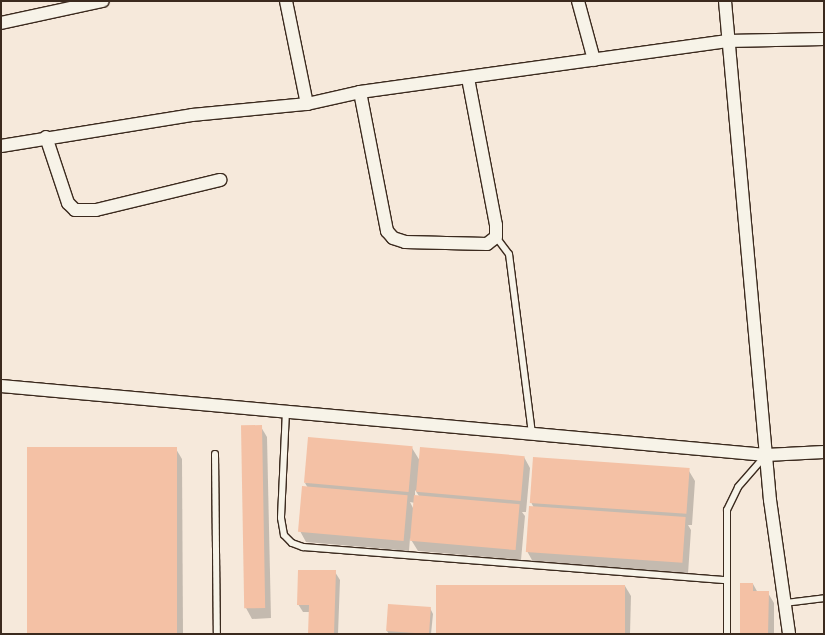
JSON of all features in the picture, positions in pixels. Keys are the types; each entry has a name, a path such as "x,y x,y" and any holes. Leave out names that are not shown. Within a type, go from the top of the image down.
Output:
{"street":[{"path":"1,23 103,1"},
{"path":"286,1 307,104"},
{"path":"578,1 594,60"},
{"path":"725,1 766,455 789,634"},
{"path":"1,146 46,137 192,115 307,104 360,92 728,41 824,39"},
{"path":"360,92 387,231 393,238 405,242 487,244 496,237 468,78"},
{"path":"46,137 68,203 75,210 96,210 220,180"},
{"path":"1,386 766,455 824,452"}],"lane":[{"path":"496,237 509,254 532,434"},
{"path":"286,411 281,518 284,535 292,543 303,547 727,580"},
{"path":"215,454 218,634"},
{"path":"726,634 727,510 738,487 766,455"},
{"path":"785,603 824,598"}],"building":[{"path":"241,425 262,425 265,608 244,608"},
{"path":"308,437 413,446 409,492 304,483"},
{"path":"27,447 177,447 177,634 27,634"},
{"path":"420,447 525,456 521,501 416,492"},
{"path":"533,457 690,468 686,514 530,503"},
{"path":"302,486 408,495 404,541 298,532"},
{"path":"414,495 520,504 516,550 410,541"},
{"path":"529,506 686,517 682,563 526,552"},
{"path":"298,570 336,570 334,634 308,634 309,605 297,605"},
{"path":"740,583 753,583 753,591 769,591 768,634 740,634"},
{"path":"436,585 625,585 625,633 436,633"},
{"path":"388,604 431,607 429,634 386,631"}]}
